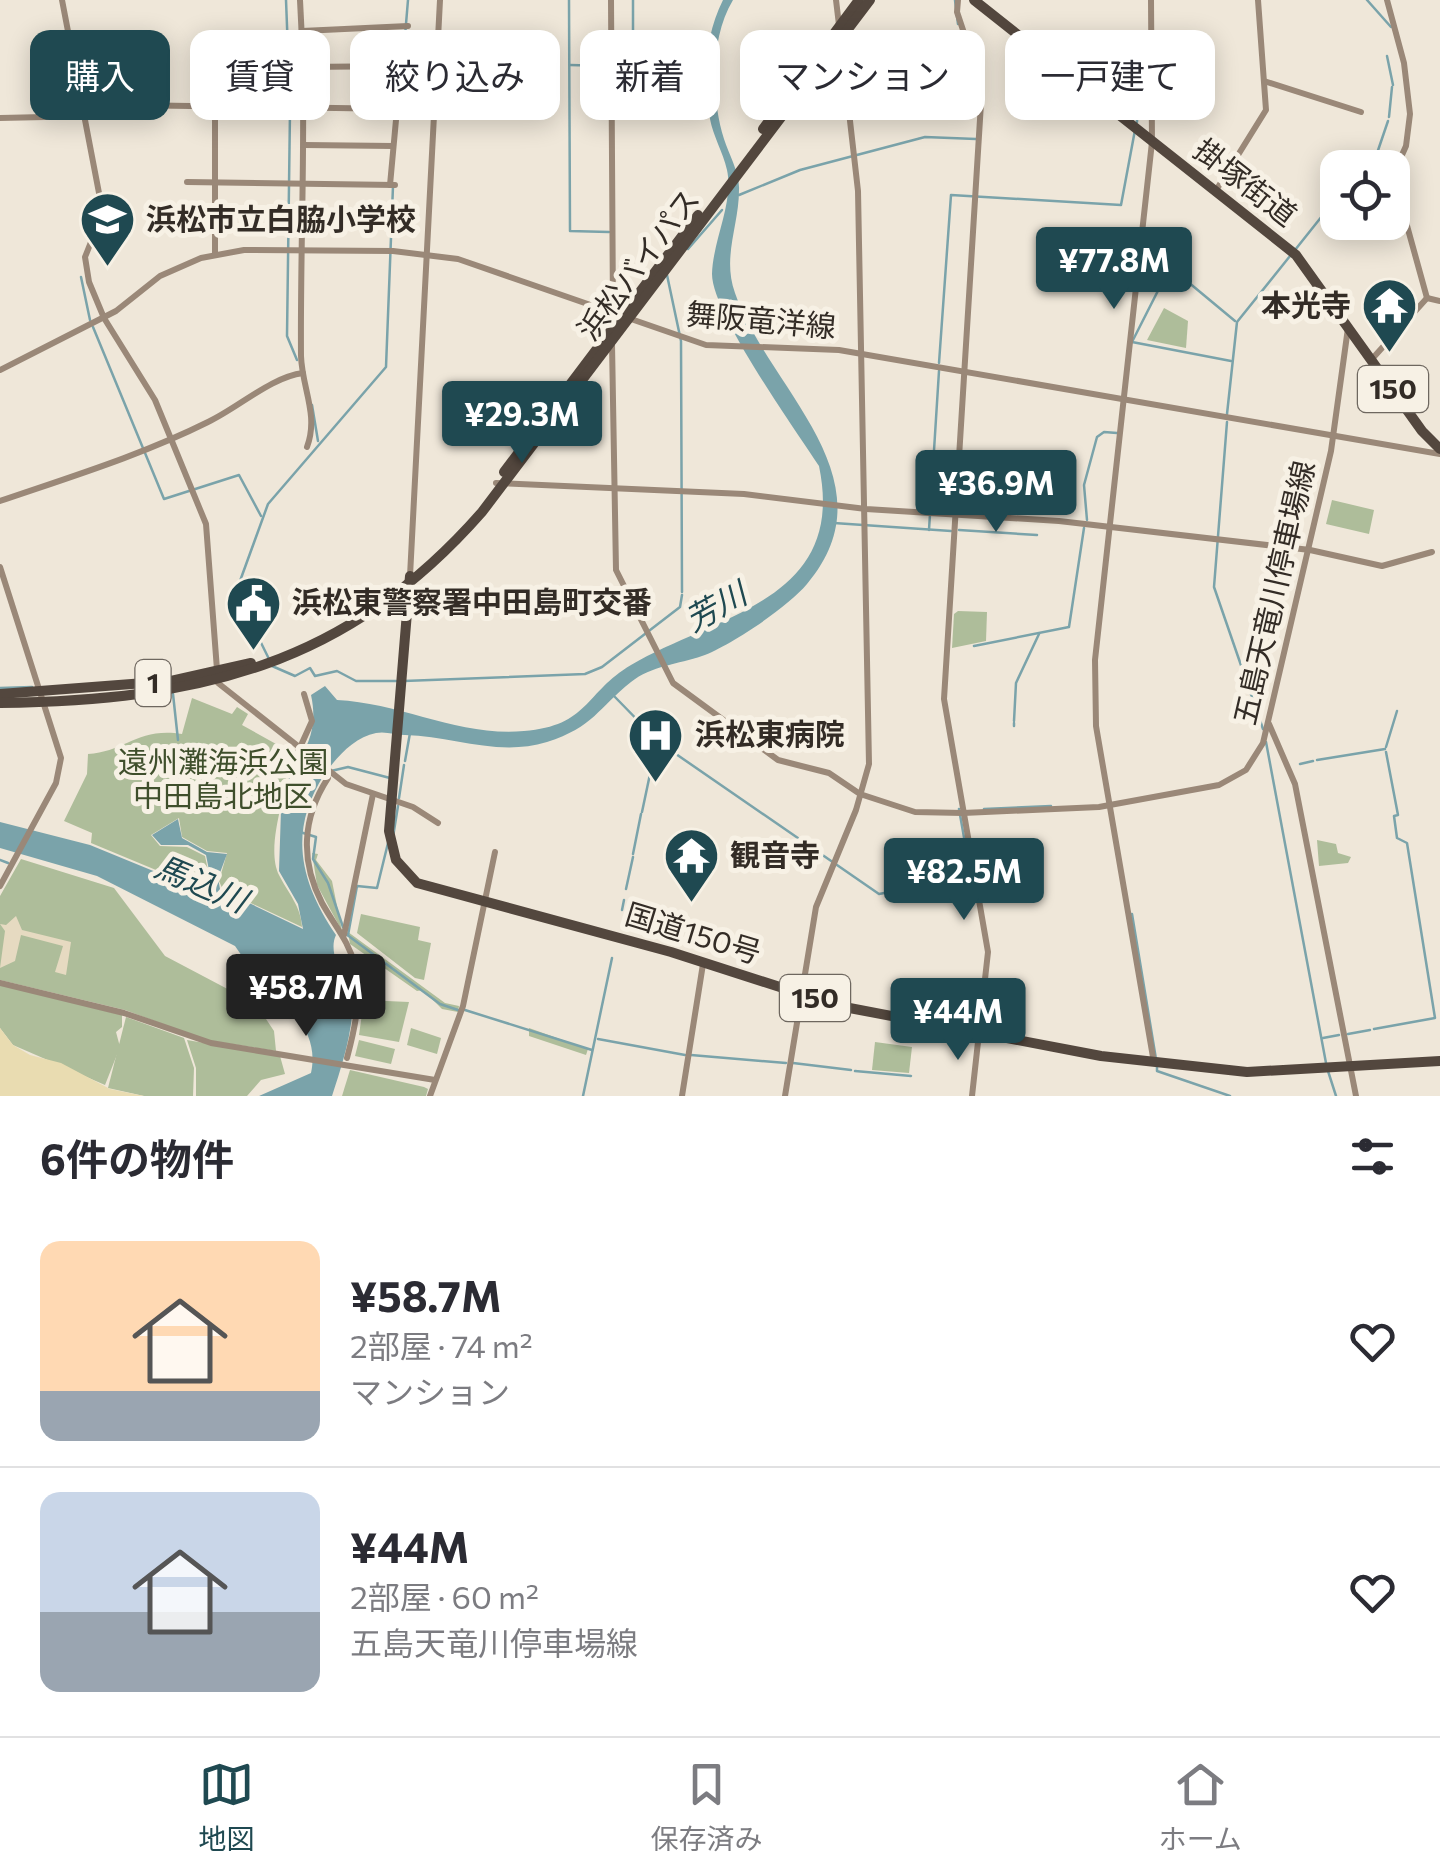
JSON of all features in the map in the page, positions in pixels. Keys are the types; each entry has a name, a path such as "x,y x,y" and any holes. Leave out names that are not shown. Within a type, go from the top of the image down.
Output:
{"highway":[{"name":"浜松バイパス","path":"841,30 859,0"},
{"name":"浜松バイパス","path":"842,30 870,0"},
{"name":"掛塚街道","path":"974,0 1293,253 1439,452"},
{"name":"浜松バイパス","path":"500,483 584,362 775,120"},
{"name":"浜松バイパス","path":"42,695 124,698 269,660 341,630 411,578 500,483 612,344 620,315 691,236 719,194"},
{"name":"国道150号","path":"411,578 389,838 403,871 431,889 704,962 799,993 980,1034 1154,1064 1246,1072 1440,1061"},
{"name":"浜松バイパス","path":"0,698 216,676"}],"street":[{"path":"62,0 68,30"},
{"path":"300,0 302,30"},
{"path":"411,578 441,0"},
{"path":"611,0 620,315"},
{"path":"836,0 840,30"},
{"path":"958,0 957,12 982,87 944,700 988,952 972,1096"},
{"path":"1151,0 1152,142 1094,635 1096,726 1154,1064"},
{"path":"1214,192 1263,120 1258,0"},
{"path":"1387,0 1404,63 1410,114 1407,142 1394,180 1426,298"},
{"path":"323,30 408,26"},
{"path":"1264,82 1361,112"},
{"path":"187,182 393,185 399,109 330,108"},
{"path":"0,118 30,117"},
{"path":"85,120 100,207 86,264 104,318 155,400 206,524 216,676 330,775 438,824"},
{"path":"215,254 217,120"},
{"path":"305,120 303,373 314,421 307,446"},
{"path":"785,1096 799,993 819,896 869,764 866,508 859,428 864,355 851,120"},
{"path":"304,145 394,146"},
{"name":"舞阪竜洋線","path":"0,370 104,318 160,276 215,254 302,250 426,253 458,259 694,342 864,355 1439,452"},
{"path":"1426,298 1440,301"},
{"path":"1372,360 1426,298"},
{"name":"五島天竜川停車場線","path":"612,344 614,564 678,690 778,760 832,774 860,794 915,812 963,813 1110,806 1230,780 1254,760 1267,728 1310,550 1334,436 1349,326"},
{"path":"0,501 170,438 303,373"},
{"path":"500,483 681,492 1108,526 1310,550 1382,566 1432,552"},
{"path":"0,567 61,765 0,886"},
{"path":"0,576 42,695"},
{"path":"299,751 312,716 304,694"},
{"path":"1267,728 1287,766 1322,904 1356,1096"},
{"path":"330,775 314,806 305,852 322,902 344,936 354,965 358,994 349,1061"},
{"path":"344,936 373,794"},
{"path":"430,1096 462,1006 495,852"},
{"path":"682,1096 704,962"},
{"path":"0,983 125,1013 206,1042 349,1061 436,1080"}],"green space":[{"path":"1164,308 1188,321 1186,348 1147,340"},
{"path":"1332,500 1374,510 1369,534 1326,524"},
{"path":"987,612 986,641 952,648 954,614"},
{"name":"遠州灘海浜公園 中田島北地区","path":"192,698 232,714 237,707 248,714 242,725 294,754 297,764 284,781 276,805 280,810 274,851 276,868 297,906 302,927 223,890 219,881 227,853 207,851 182,837 179,818 151,835 160,846 187,847 205,856 211,885 168,875 91,843 92,833 64,821 87,774 88,754 154,734 182,734"},
{"path":"1317,840 1336,844 1338,853 1351,857 1348,863 1319,866"},
{"path":"312,853 318,854 316,860 332,881 342,931 317,885"},
{"path":"21,859 114,888 165,956 256,1004 274,1031 276,1051 206,1040 125,1010 0,980 0,896"},
{"path":"361,914 420,927 418,940 431,943 424,980 415,978 357,933"},
{"path":"348,932 445,1003 459,1006 458,1012 442,1009 423,990 417,991 350,944"},
{"path":"0,985 122,1015 122,1027 116,1032 120,1047 105,1085 13,1045 0,1028"},
{"path":"364,1000 409,1002 399,1042 359,1035"},
{"path":"126,1017 184,1038 194,1068 193,1096 144,1096 108,1088"},
{"path":"411,1028 441,1038 437,1054 407,1045"},
{"path":"529,1028 588,1049 586,1055 529,1036"},
{"path":"187,1040 280,1056 285,1074 261,1080 247,1096 196,1096 196,1068"},
{"path":"359,1040 395,1049 391,1064 355,1056"},
{"path":"875,1042 912,1047 909,1073 872,1070"},
{"path":"350,1070 424,1087 428,1089 426,1096 342,1096"}],"sand":[{"path":"0,1028 13,1045 30,1055 61,1063 110,1089 144,1096 0,1096"}],"shaded area":[{"path":"16,916 22,930 71,942 66,975 55,972 63,946 21,935 15,961 0,968 5,931 0,924 6,925"}],"water":[{"path":"723,0 733,0 720,32 712,28"},
{"name":"馬込川","path":"710,120 720,120 739,184 731,280 751,329 816,435 832,471 838,508 831,545 807,584 773,614 714,651 639,677 586,723 563,736 529,746 493,747 380,733 368,735 346,749 324,775 313,796 302,836 307,876 336,935 336,961 342,976 348,966 352,982 346,1048 332,1096 259,1096 311,1073 312,1055 309,1038 291,1011 235,971 244,959 235,946 97,876 0,848 0,822 90,845 168,877 212,885 206,855 188,845 161,845 152,835 178,819 182,838 207,852 227,854 218,878 220,889 303,929 298,904 279,871 281,810 277,805 309,740 311,695 325,686 337,700 361,702 454,725 500,732 545,728 574,715 631,665 737,615 769,597 795,574 814,546 823,511 819,466 739,342 716,292 712,274 728,183"}],"waterway":[{"path":"286,0 287,30"},
{"path":"406,30 408,0"},
{"path":"569,0 570,231 609,232"},
{"path":"633,0 633,30"},
{"path":"955,0 958,24"},
{"path":"1367,0 1391,27"},
{"path":"1387,56 1393,85"},
{"path":"570,65 580,65"},
{"path":"1389,117 1392,87"},
{"path":"290,120 287,336 297,360"},
{"path":"1378,150 1388,121"},
{"path":"939,363 951,195 1121,205 1135,130"},
{"path":"739,195 800,170 925,137 976,139"},
{"path":"269,659 236,592 268,504 386,367 393,186"},
{"path":"688,249 722,210"},
{"path":"1295,250 1320,219"},
{"path":"1227,414 1237,322 1290,256"},
{"path":"1133,340 1170,267 1235,321"},
{"name":"芳川","path":"667,275 681,341 682,592"},
{"path":"81,277 90,320"},
{"path":"93,327 164,499 239,475 261,516"},
{"path":"1132,342 1231,361"},
{"path":"929,530 939,371"},
{"path":"312,405 318,441"},
{"path":"1227,422 1214,587 1263,729"},
{"path":"1087,520 1084,485 1097,437 1104,432 1117,433"},
{"path":"834,523 951,531"},
{"path":"974,646 1069,627 1084,528"},
{"path":"959,530 1037,535"},
{"name":"芳川","path":"404,681 585,674 602,667 680,607 682,595"},
{"path":"1014,721 1016,683 1039,634"},
{"path":"272,666 295,676 310,668 315,676 337,671 356,681 396,681"},
{"path":"0,688 32,687"},
{"path":"173,694 178,740"},
{"path":"614,696 654,737"},
{"path":"1386,747 1397,711"},
{"path":"405,761 410,733"},
{"path":"642,812 657,741"},
{"path":"1266,742 1326,1063"},
{"path":"660,743 879,894 971,877 959,809"},
{"path":"1317,760 1385,749"},
{"path":"1374,1029 1435,1018 1407,843 1397,838 1394,816 1398,815 1386,752"},
{"path":"1300,764 1313,761"},
{"path":"399,798 404,765"},
{"path":"331,771 348,767 390,778"},
{"path":"393,837 398,806"},
{"path":"984,809 1051,806"},
{"path":"633,854 641,814"},
{"path":"300,832 316,837 313,859 328,883 343,927"},
{"path":"348,935 357,886 377,888 388,843"},
{"path":"626,889 633,857"},
{"path":"0,860 8,863"},
{"path":"622,910 624,900"},
{"path":"1132,914 1156,1059"},
{"path":"346,934 440,1004 458,1010"},
{"path":"583,1096 612,958"},
{"path":"465,1010 592,1050"},
{"path":"1348,1034 1370,1030"},
{"path":"1323,1038 1339,1035"},
{"path":"598,1039 685,1055"},
{"path":"691,1055 786,1063"},
{"path":"793,1063 851,1070"},
{"path":"1157,1067 1157,1071 1230,1096"},
{"path":"855,1071 911,1076"},
{"path":"1328,1071 1336,1096"}],"place":[{"name":"浜松市立白脇小学校","path":"107,269"},
{"name":"本光寺","path":"1390,355"},
{"name":"浜松東警察署中田島町交番","path":"253,652"},
{"name":"浜松東病院","path":"656,784"},
{"name":"観音寺","path":"691,905"}]}
